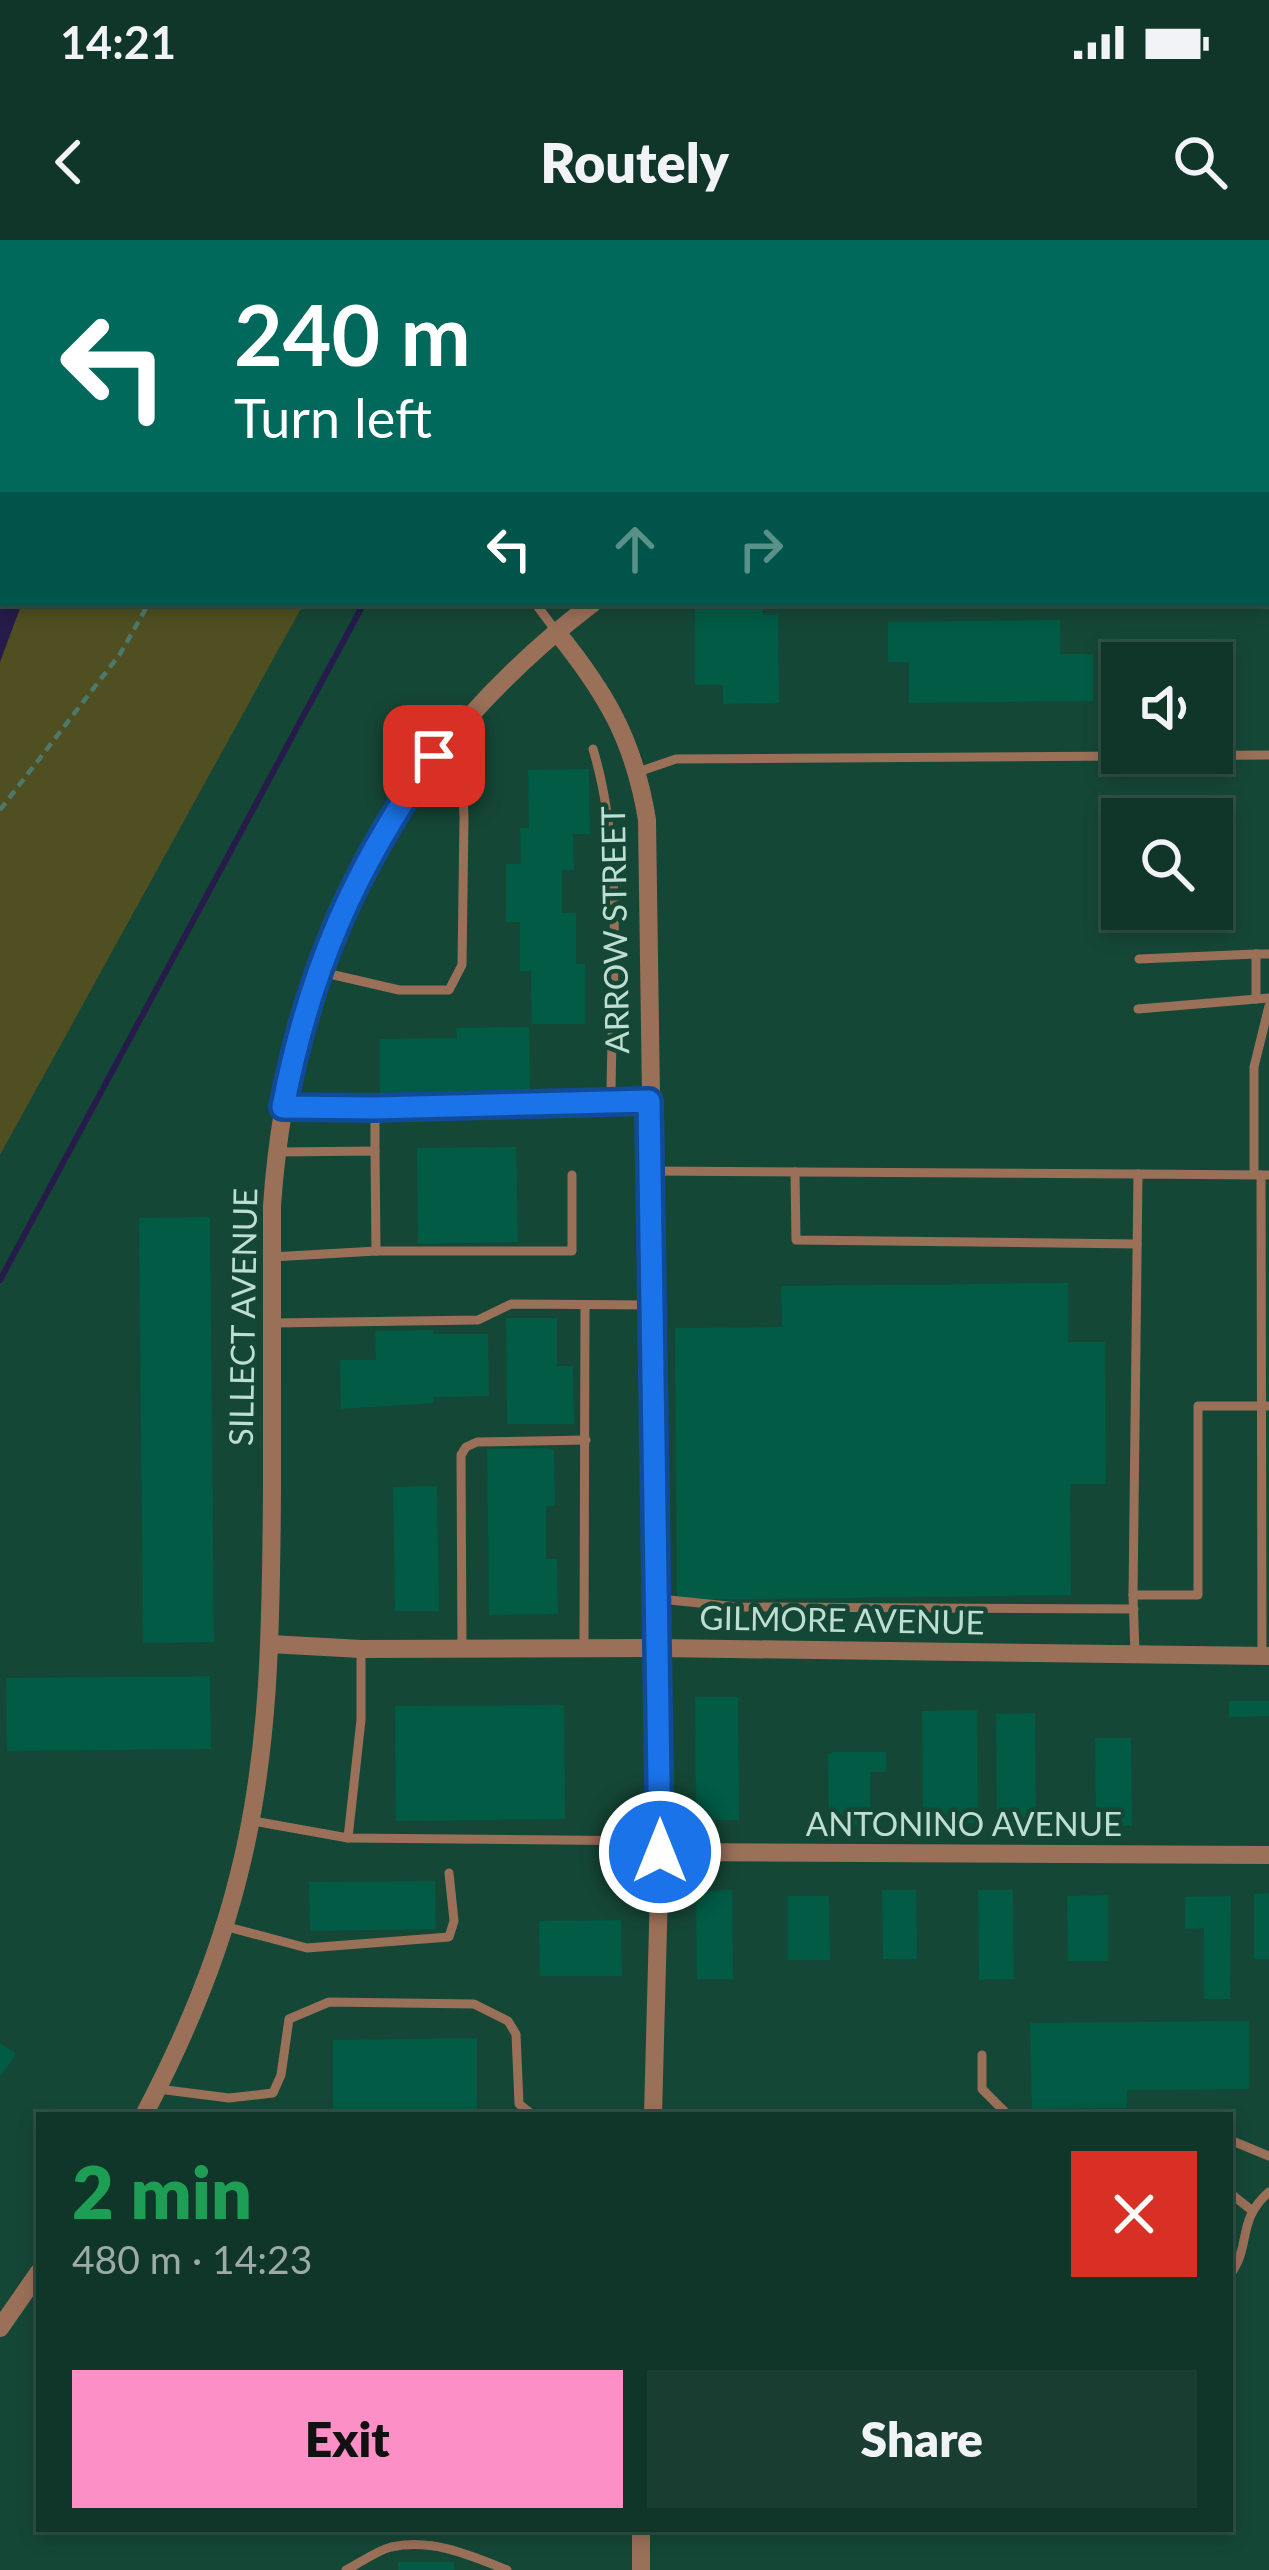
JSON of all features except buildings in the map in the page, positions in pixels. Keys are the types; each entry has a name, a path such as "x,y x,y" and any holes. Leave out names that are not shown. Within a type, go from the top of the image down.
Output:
{"street":[{"name":"SILLECT AVENUE","path":"146,2112 196,2006 224,1926 250,1820 262,1743 270,1644 276,1152 297,1033 343,906 374,846 449,739 503,679 589,606"},
{"name":"ARROW STREET","path":"556,631 614,710 638,772 648,846 660,1847 653,2112"},
{"name":"GILMORE AVENUE","path":"270,1644 1266,1656"},
{"name":"ANTONINO AVENUE","path":"660,1847 1269,1855"},
{"path":"0,2328 36,2276"},
{"path":"641,2532 641,2570"}],"lane":[{"path":"537,606 556,631"},
{"path":"317,971 399,990 448,990 462,965 464,817 462,774 449,739"},
{"path":"593,749 605,789 610,835 611,1101"},
{"path":"638,772 676,759 1269,755"},
{"path":"1256,954 1256,999"},
{"path":"1138,959 1269,954"},
{"path":"1138,1010 1256,999 1269,1002 1254,1066 1261,1175 1266,1656"},
{"path":"283,1107 649,1101"},
{"path":"375,1108 376,1251"},
{"path":"276,1152 375,1151"},
{"path":"650,1171 1261,1175"},
{"path":"795,1172 796,1240 1137,1244"},
{"path":"1135,1654 1138,1174"},
{"path":"272,1257 376,1251 572,1251 572,1175"},
{"path":"272,1323 478,1320 511,1304 653,1305"},
{"path":"584,1650 586,1304"},
{"path":"1133,1595 1198,1595 1198,1406 1265,1406"},
{"path":"462,1649 461,1455 477,1442 586,1439"},
{"path":"658,1599 738,1607 1134,1610"},
{"path":"348,1838 362,1720 362,1648"},
{"path":"250,1820 348,1838 660,1847"},
{"path":"224,1926 307,1948 448,1937 454,1922 449,1873"},
{"path":"158,2089 229,2098 273,2093 289,2020 329,2002 474,2004 508,2020 517,2034 519,2104 529,2112"},
{"path":"982,2056 982,2089 1005,2112"},
{"path":"1233,2141 1269,2156"},
{"path":"1233,2271 1250,2209 1269,2192"},
{"path":"1233,2195 1250,2209"},
{"path":"346,2570 389,2547 433,2546 461,2551 507,2570"}],"path":[{"path":"0,810 120,654 147,606"}],"shaded area":[{"path":"0,606 302,606 0,1155"},
{"path":"0,606 21,606 0,662"}],"waterway":[{"path":"0,1280 362,606"}],"route":[{"path":"434,756 374,846 343,906 297,1033 283,1107 649,1101 660,1852"}]}
